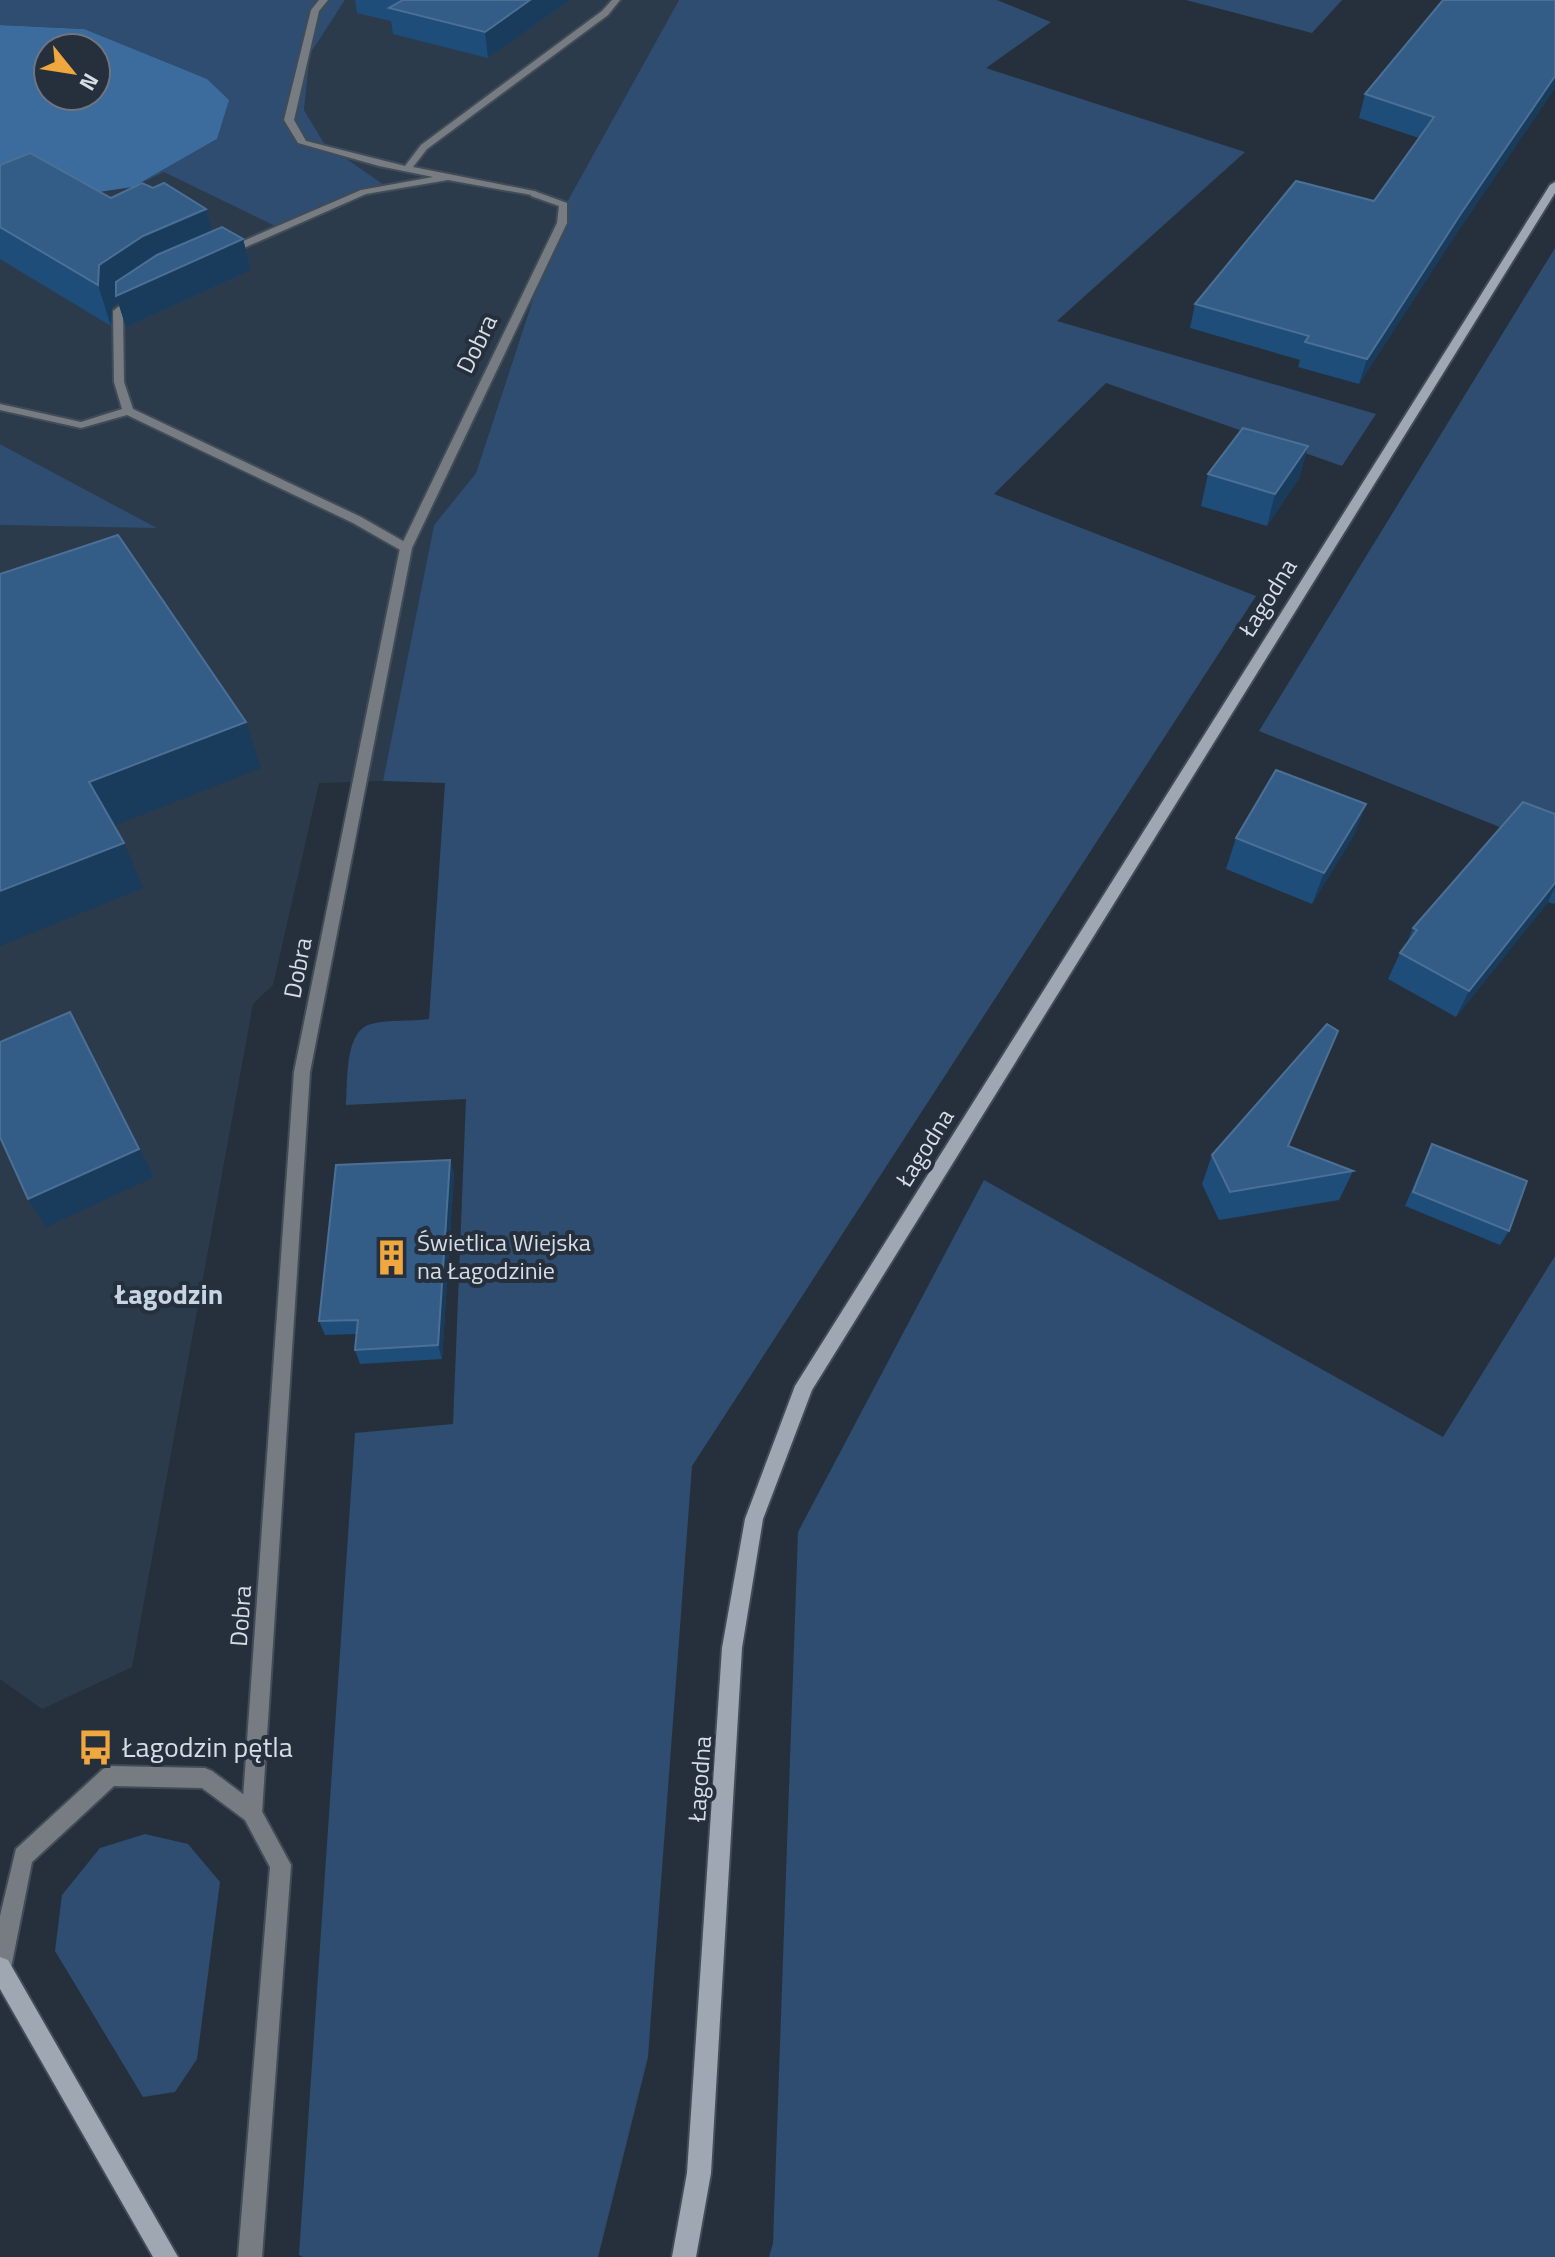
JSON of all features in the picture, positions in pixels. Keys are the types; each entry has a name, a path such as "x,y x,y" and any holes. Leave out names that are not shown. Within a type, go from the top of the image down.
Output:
{"street":[{"path":"324,0 315,10 289,120 303,143 449,177"},
{"path":"407,169 424,147 605,13 616,0"},
{"path":"219,255 364,192 449,177"},
{"name":"Dobra","path":"252,1813 302,1072 406,548 562,223 564,205 534,194 449,177"},
{"name":"Łagodna","path":"684,2257 699,2173 732,1648 754,1519 804,1386 1555,185"},
{"path":"128,411 119,382 118,311 150,288"},
{"path":"0,407 81,425 128,411 357,520 406,548"},
{"path":"166,2257 0,1968 23,1856 110,1776 205,1778 252,1813 281,1865 250,2257"}],"shaded area":[{"path":"0,0 345,0 310,54 304,110 324,143 391,190 319,206 281,229 164,172 133,187 217,139 112,52 112,32 0,25"},
{"path":"345,0 679,0 562,211 476,473 434,525 383,781 319,783 273,985 253,1004 132,1667 42,1709 0,1679 0,525 155,527 0,444 0,213 72,196 133,187 164,171 281,229 319,206 390,190 324,143 304,110 310,54"},
{"path":"679,0 997,0 1051,22 986,68 1245,152 1057,321 1376,414 1342,466 1106,383 994,494 1256,596 692,1466 648,2057 598,2257 303,2257 299,2255 355,1433 453,1424 466,1099 346,1105 349,1058 356,1036 362,1029 378,1022 429,1019 445,783 383,781 434,525 476,473 562,211"},
{"path":"1186,0 1342,0 1312,33"},
{"path":"0,25 84,29 91,32 32,32 32,112 112,112 112,40 207,79 229,100 217,139 133,187 72,196 0,192"},
{"path":"1555,248 1555,849 1259,731"},
{"path":"0,444 157,528 0,525"},
{"path":"984,1180 1443,1437 1555,1256 1555,2257 769,2257 773,2243 798,1532"},
{"path":"145,1834 188,1844 220,1882 197,2059 175,2092 143,2097 55,1951 62,1895 100,1848"}],"building":[{"path":"403,0 530,0 485,32 389,8"},
{"path":"1443,0 1555,0 1555,76 1367,359 1305,342 1309,336 1195,304 1296,181 1374,201 1434,117 1365,94"},
{"path":"30,153 111,198 142,183 153,188 164,183 206,209 143,236 99,265 98,285 0,227 0,165"},
{"path":"222,227 243,239 116,296 116,282 157,255"},
{"path":"1243,428 1308,446 1275,494 1208,474"},
{"path":"118,535 246,722 89,782 124,843 0,891 0,574"},
{"path":"1276,770 1366,804 1324,873 1236,838"},
{"path":"1523,802 1555,814 1555,883 1469,991 1400,953 1417,930 1413,928"},
{"path":"70,1012 139,1149 28,1199 0,1137 0,1042"},
{"path":"1327,1024 1338,1031 1288,1146 1353,1171 1230,1192 1212,1155"},
{"path":"1432,1144 1527,1181 1509,1231 1413,1192"},
{"name":"Świetlica Wiejska na Łagodzinie","path":"450,1160 438,1345 355,1350 358,1320 319,1321 336,1165"}],"place":[{"name":"Świetlica Wiejska na Łagodzinie","path":"391,1257"},
{"name":"Łagodzin pętla","path":"96,1747"}],"district":[{"name":"Łagodzin","path":"169,1294"}]}
